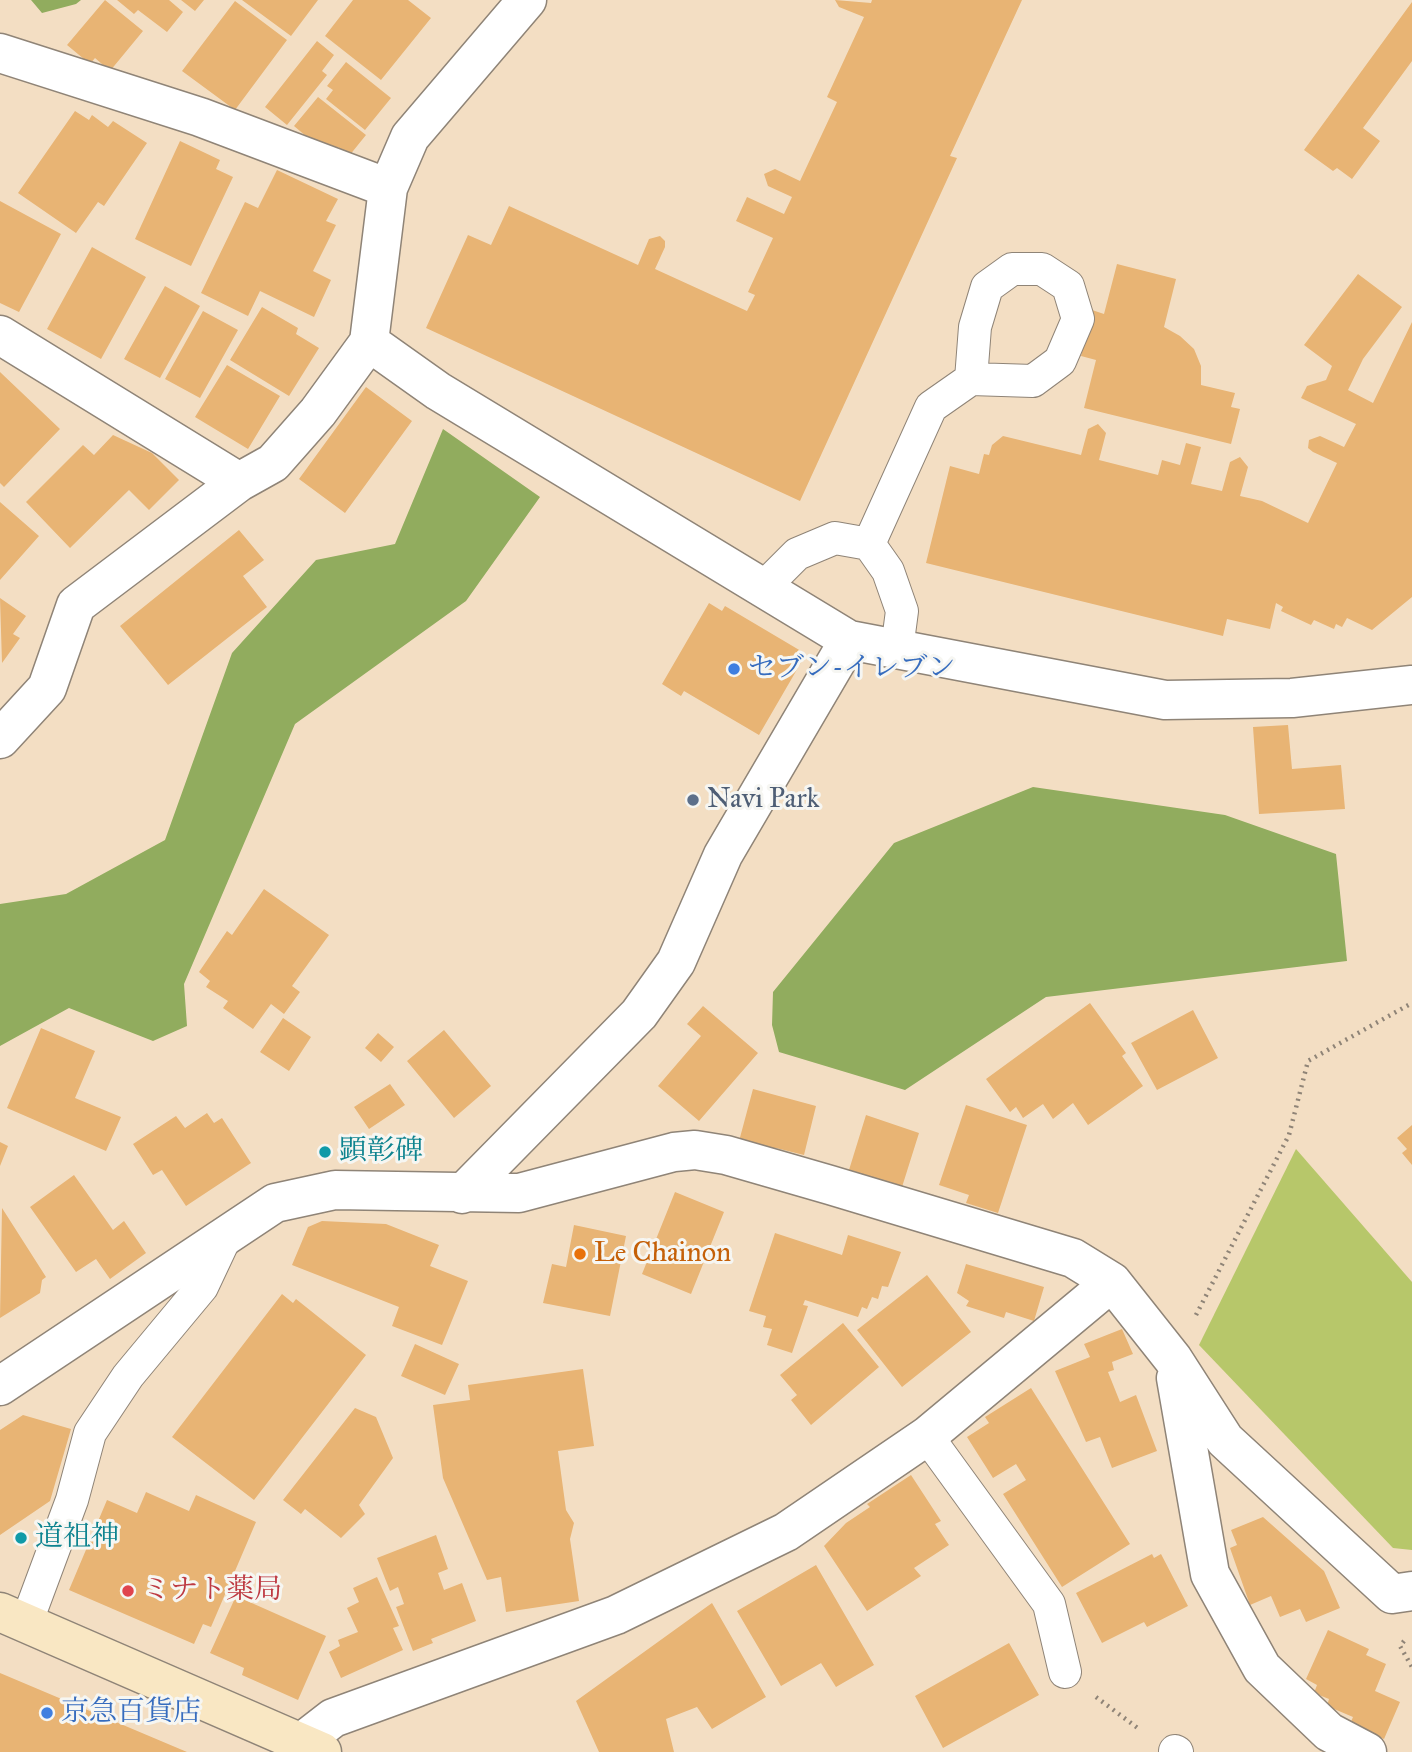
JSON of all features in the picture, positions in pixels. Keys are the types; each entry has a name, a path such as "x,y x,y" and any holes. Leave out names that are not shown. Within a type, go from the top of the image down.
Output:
{"street":[{"path":"0,739 47,688 76,605 239,482 273,463 318,412 369,342 388,188 410,137 527,0"},
{"path":"0,53 200,117 388,188"},
{"path":"0,335 239,482"},
{"path":"369,342 438,391 849,640 1165,699 1292,698 1412,685"},
{"path":"461,1194 639,1014 676,962 723,855 849,640"},
{"path":"0,1385 275,1203 335,1190 519,1193 674,1152 695,1150 830,1185 1073,1258 1112,1282 1173,1359 1224,1440 1392,1594 1412,1591"},
{"path":"13,1616 312,1747 333,1718 616,1615 786,1532 927,1436 1112,1282"},
{"path":"1173,1359 1210,1574 1262,1668 1329,1732 1367,1752"}],"lane":[{"path":"869,544 931,407 971,379"},
{"path":"763,589 797,554 835,538 869,544 888,571 902,611 897,649"},
{"path":"13,1616 72,1500 90,1433 128,1376 202,1287 226,1236"},
{"path":"927,1436 1049,1604 1065,1672"}],"path":[{"path":"1173,1359 1289,1135 1308,1061 1412,1003"},
{"path":"1406,1636 1401,1646 1412,1667"},
{"path":"1065,1672 1126,1722 1176,1752"}],"green space":[{"path":"31,0 81,0 76,4 42,13"},
{"path":"443,429 540,497 466,601 295,724 184,984 187,1026 153,1041 69,1008 0,1046 0,904 66,894 165,840 232,653 316,560 395,544"},
{"path":"1033,787 1225,815 1336,854 1347,961 1046,997 905,1090 779,1052 772,1025 773,992 894,843"},
{"path":"1296,1149 1412,1282 1412,1550 1393,1548 1199,1345"}],"building":[{"path":"105,0 143,31 110,71 95,58 90,64 67,45"},
{"path":"117,0 169,0 183,12 167,32 138,10 134,14"},
{"path":"181,0 204,0 195,11"},
{"path":"242,0 318,0 291,36"},
{"path":"353,0 408,0 431,18 381,80 325,36"},
{"path":"835,0 871,3 872,0 1022,0 950,156 957,158 800,501 426,328 468,235 491,245 509,206 638,265 649,239 660,236 665,241 665,247 655,269 747,311 755,295 748,292 773,238 736,221 747,197 784,214 792,197 768,186 764,174 775,169 800,181 837,102 827,97 864,17 839,7"},
{"path":"235,1 287,40 235,110 182,71"},
{"path":"1412,2 1412,61 1363,128 1380,141 1352,179 1337,168 1333,171 1304,150"},
{"path":"317,41 334,55 322,71 327,75 287,125 265,107"},
{"path":"346,62 391,98 365,130 326,99 333,90 327,86"},
{"path":"318,97 366,135 349,156 338,147 328,149 320,142 313,142 294,126"},
{"path":"75,111 89,120 92,115 108,127 113,121 147,143 104,206 98,202 76,233 18,193"},
{"path":"180,141 220,160 216,169 233,177 191,266 135,239"},
{"path":"277,170 338,199 326,221 336,225 313,271 331,280 314,317 260,291 248,316 201,293 245,202 258,208"},
{"path":"0,201 61,234 19,312 0,303"},
{"path":"92,247 146,277 101,359 47,329"},
{"path":"1117,264 1176,279 1164,327 1180,336 1194,349 1201,366 1201,385 1235,393 1231,407 1240,409 1231,444 1084,408 1096,360 1081,356 1092,310 1104,314"},
{"path":"1358,274 1402,307 1363,359 1348,390 1373,403 1412,322 1412,597 1372,630 1347,618 1342,627 1336,624 1334,629 1314,620 1311,625 1281,611 1283,607 1276,603 1270,629 1227,619 1223,636 926,563 950,466 979,474 984,454 989,455 992,445 1003,436 1081,455 1088,429 1098,424 1106,433 1099,460 1158,475 1162,460 1180,465 1186,443 1201,447 1191,484 1222,491 1230,462 1240,457 1248,467 1240,496 1262,501 1308,523 1337,463 1308,448 1309,440 1320,436 1344,447 1356,424 1301,398 1307,386 1326,380 1332,366 1304,345"},
{"path":"165,286 200,306 160,378 124,359"},
{"path":"262,307 298,328 296,334 319,348 289,396 230,360"},
{"path":"203,311 238,330 200,398 165,379"},
{"path":"227,365 280,396 248,449 195,417"},
{"path":"0,372 60,429 4,487 0,483"},
{"path":"366,387 412,421 345,513 299,479"},
{"path":"113,435 152,453 179,480 149,510 129,490 70,548 26,502 83,445 94,455"},
{"path":"0,502 39,536 0,580"},
{"path":"239,530 264,560 243,576 267,607 168,685 120,626"},
{"path":"0,598 26,616 13,634 20,638 2,663"},
{"name":"セブン-イレブン","path":"709,603 722,611 725,606 806,654 759,735 684,691 681,696 662,684"},
{"path":"1288,725 1292,769 1341,765 1345,809 1259,814 1253,727"},
{"path":"264,889 329,935 292,986 300,992 284,1014 271,1004 253,1029 223,1008 228,1001 206,987 210,981 199,972 227,931 232,935"},
{"path":"1090,1003 1126,1053 1122,1056 1143,1086 1088,1125 1073,1103 1053,1119 1043,1104 1023,1118 1016,1107 1010,1112 986,1079"},
{"path":"703,1006 758,1053 699,1121 658,1086 701,1036 687,1024"},
{"path":"1193,1010 1218,1058 1157,1090 1131,1043"},
{"path":"283,1018 311,1037 289,1071 260,1052"},
{"path":"41,1028 95,1051 75,1098 121,1117 106,1151 7,1108"},
{"path":"444,1030 491,1086 454,1118 407,1061"},
{"path":"378,1033 394,1047 381,1062 365,1048"},
{"path":"390,1084 405,1105 369,1129 354,1107"},
{"path":"753,1089 816,1106 804,1155 776,1148 774,1155 738,1145"},
{"path":"966,1105 1027,1125 998,1213 966,1203 969,1195 939,1185"},
{"path":"207,1113 214,1123 222,1118 251,1163 186,1206 162,1170 153,1175 133,1144 176,1116 185,1128"},
{"path":"866,1115 919,1133 902,1187 849,1170"},
{"path":"1412,1125 1412,1165 1402,1153 1407,1149 1397,1138"},
{"path":"0,1142 8,1146 0,1166"},
{"path":"74,1175 113,1230 124,1221 146,1253 110,1279 96,1259 76,1272 30,1207"},
{"path":"675,1192 724,1212 691,1294 642,1274"},
{"path":"2,1208 46,1277 42,1280 40,1293 0,1318"},
{"path":"322,1221 386,1224 439,1245 430,1266 468,1281 442,1345 392,1326 399,1307 292,1265 308,1227"},
{"path":"574,1225 626,1236 610,1316 543,1303 552,1264 566,1267"},
{"path":"775,1233 842,1255 848,1235 901,1252 888,1287 882,1286 878,1299 872,1297 867,1309 862,1307 858,1317 805,1300 803,1305 808,1306 792,1353 767,1345 772,1329 763,1327 766,1316 749,1311"},
{"path":"966,1264 1044,1287 1034,1321 1006,1312 1004,1318 966,1306 969,1301 957,1293"},
{"path":"927,1275 971,1332 902,1387 857,1330"},
{"path":"282,1294 293,1303 296,1299 366,1355 254,1500 172,1437"},
{"path":"843,1323 879,1367 811,1425 791,1400 797,1395 780,1375"},
{"path":"1122,1329 1133,1354 1112,1362 1114,1370 1108,1372 1120,1402 1136,1395 1157,1451 1112,1468 1100,1437 1086,1442 1055,1371 1090,1357 1084,1344"},
{"path":"415,1344 459,1364 445,1395 401,1376"},
{"path":"583,1369 594,1446 558,1451 566,1510 574,1523 570,1539 579,1601 506,1612 501,1577 487,1580 443,1478 433,1405 470,1400 468,1385"},
{"path":"1031,1388 1130,1544 1062,1587 1003,1494 1026,1480 1016,1464 993,1478 967,1437 989,1423 985,1417"},
{"path":"355,1408 376,1417 393,1458 359,1505 365,1514 341,1538 305,1509 301,1514 283,1500"},
{"path":"23,1415 71,1429 50,1501 0,1535 0,1430"},
{"path":"911,1475 941,1521 935,1524 949,1545 914,1568 921,1576 867,1611 824,1546 846,1523 870,1507 867,1504"},
{"path":"146,1492 189,1511 196,1495 256,1522 211,1627 203,1624 194,1644 69,1590 107,1500 137,1513"},
{"path":"1263,1517 1324,1571 1340,1608 1306,1622 1300,1609 1280,1617 1271,1596 1250,1605 1230,1548 1237,1545 1231,1530"},
{"path":"436,1535 448,1569 438,1573 444,1590 462,1583 476,1621 431,1639 433,1643 413,1651 396,1607 404,1604 398,1587 390,1591 377,1558"},
{"path":"1152,1554 1154,1558 1161,1554 1188,1606 1147,1627 1144,1622 1102,1643 1076,1593"},
{"path":"816,1565 874,1665 836,1687 821,1663 781,1686 737,1611"},
{"path":"377,1577 399,1626 393,1628 403,1650 341,1678 329,1652 340,1646 338,1640 358,1632 347,1608 359,1602 353,1588"},
{"path":"236,1596 326,1636 298,1700 242,1675 244,1668 210,1653"},
{"path":"712,1603 766,1697 712,1729 697,1707 666,1719 674,1752 599,1752 576,1701"},
{"path":"1328,1630 1369,1649 1366,1655 1386,1664 1375,1691 1400,1702 1384,1739 1350,1724 1353,1717 1327,1706 1329,1699 1314,1693 1317,1685 1306,1679"},
{"path":"1009,1643 1039,1695 943,1748 915,1696"},
{"name":"京急百貨店","path":"0,1673 187,1752 0,1752"}],"place":[{"name":"セブン-イレブン","path":"734,669"},
{"name":"Navi Park","path":"693,800"},
{"name":"顕彰碑","path":"325,1152"},
{"name":"Le Chainon","path":"580,1254"},
{"name":"道祖神","path":"21,1538"},
{"name":"ミナト薬局","path":"128,1591"},
{"name":"京急百貨店","path":"47,1713"}]}
